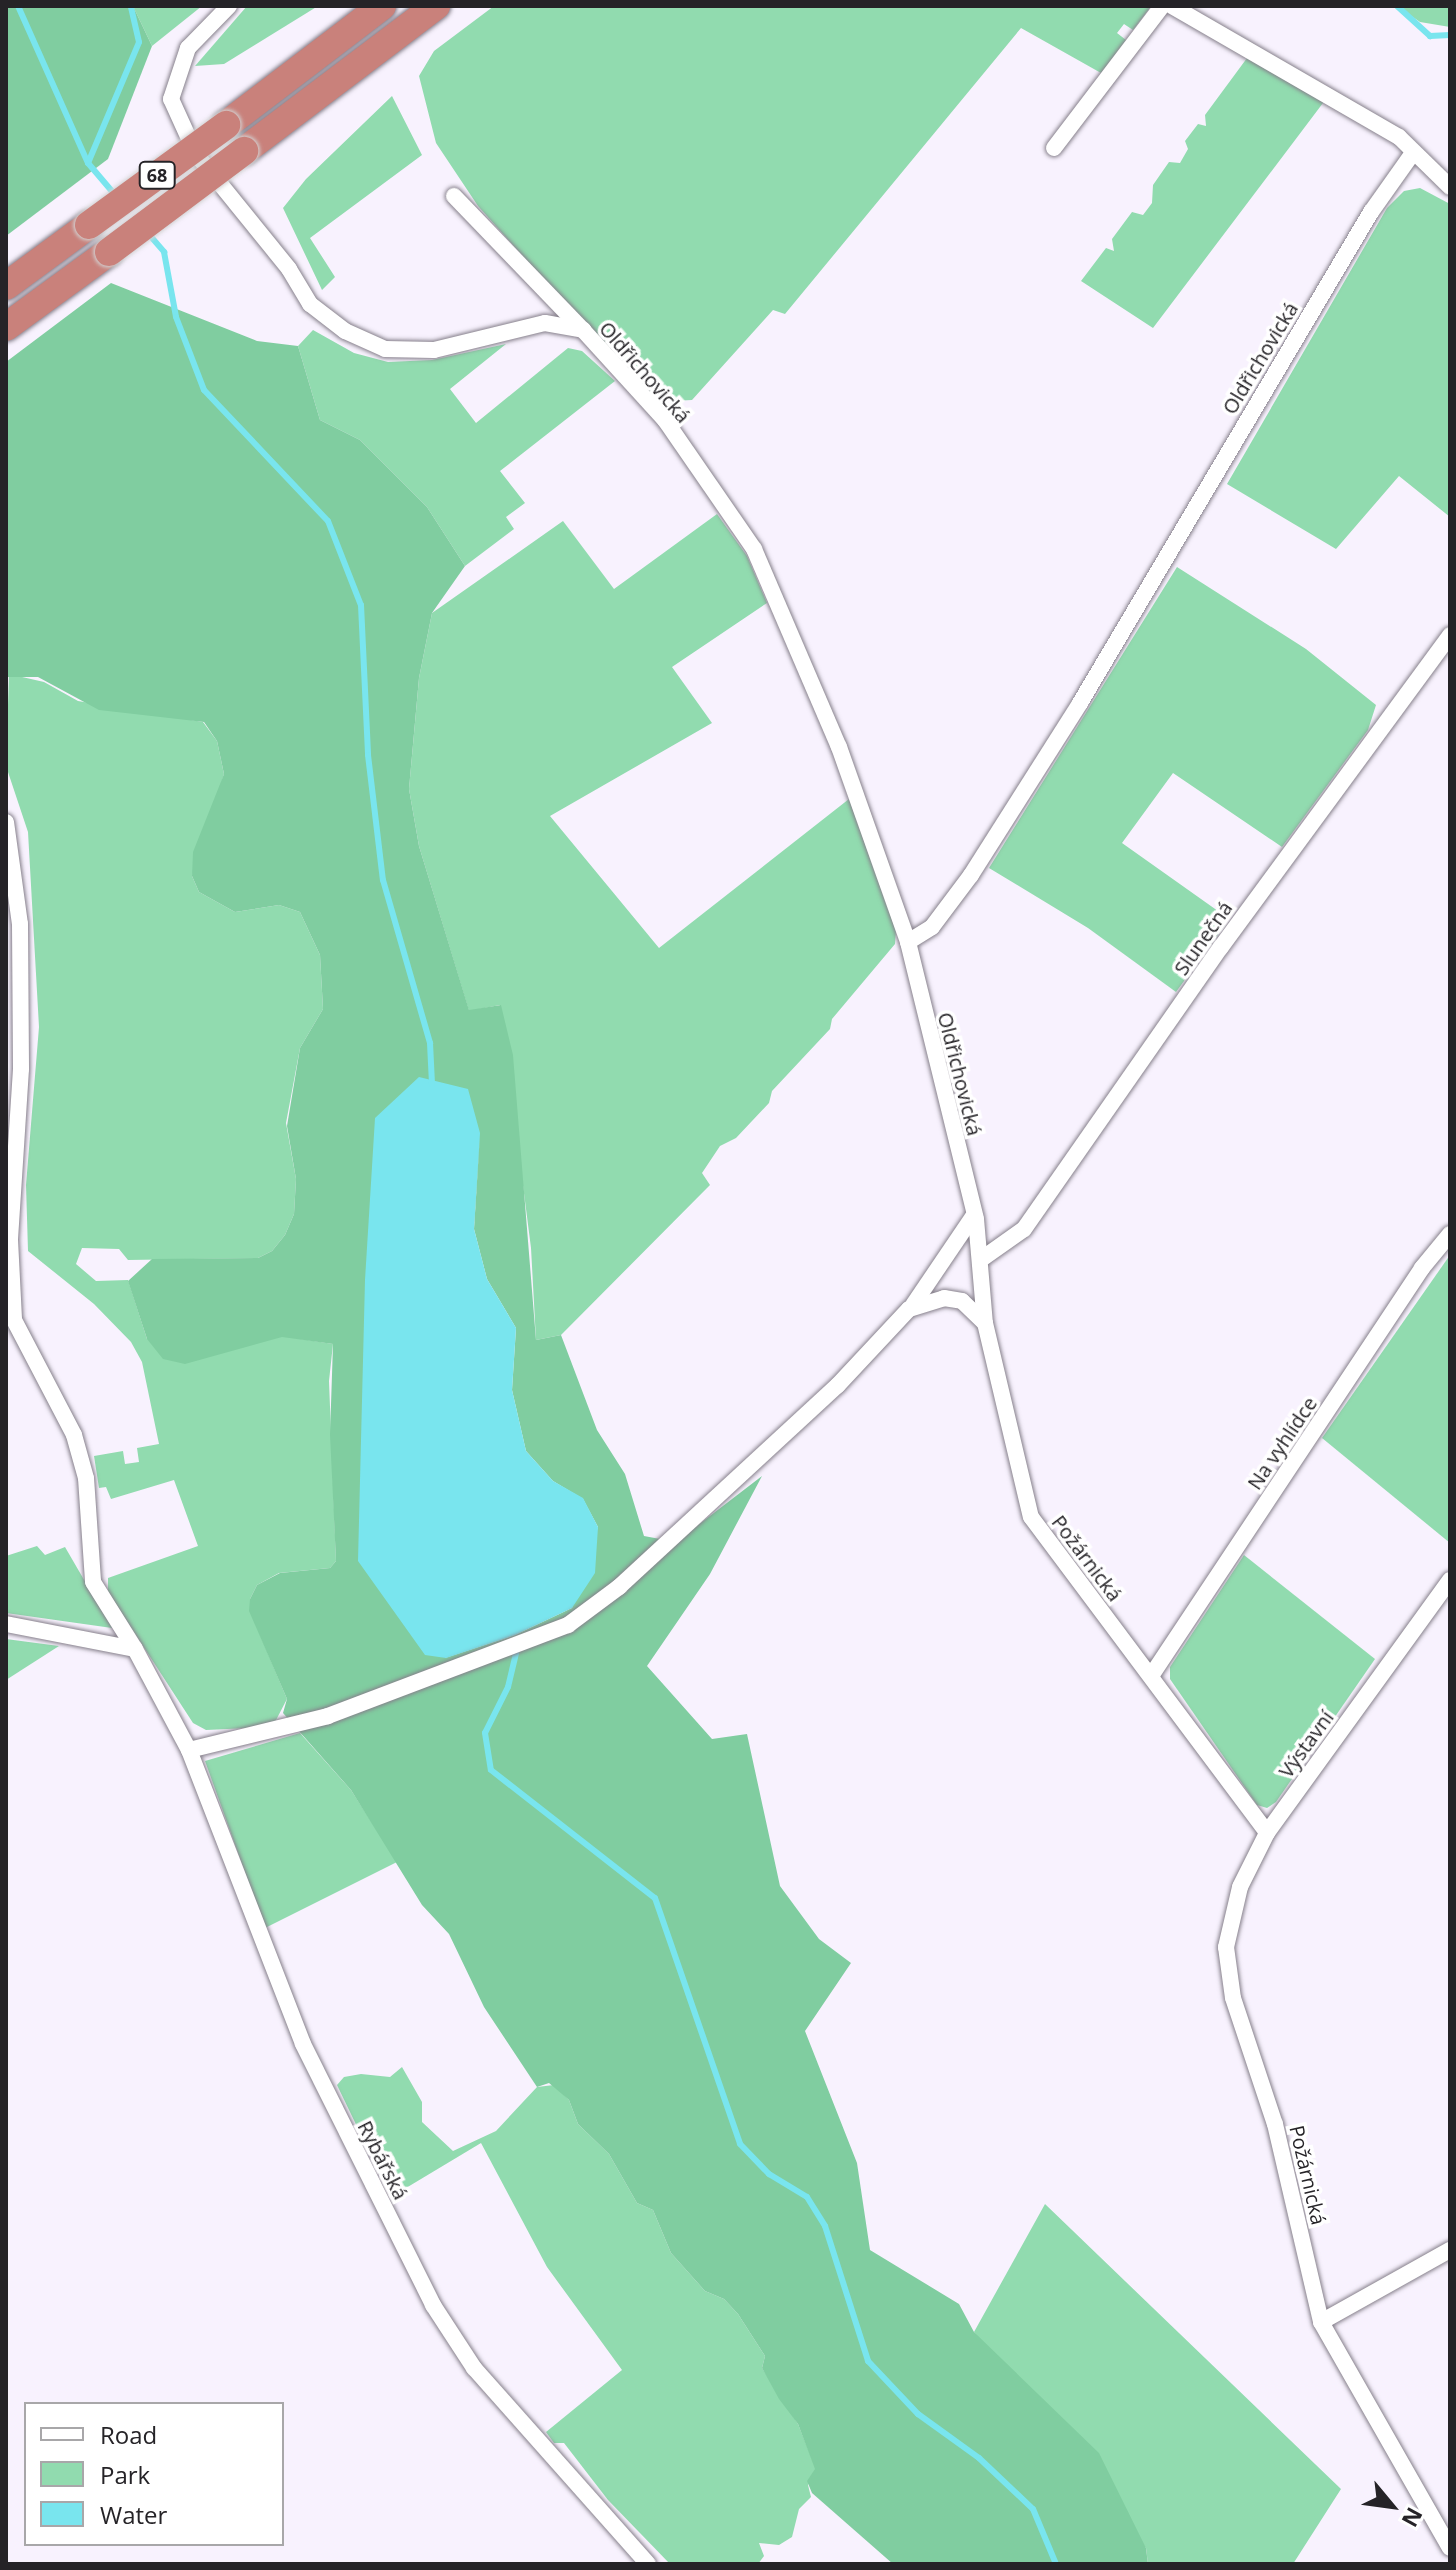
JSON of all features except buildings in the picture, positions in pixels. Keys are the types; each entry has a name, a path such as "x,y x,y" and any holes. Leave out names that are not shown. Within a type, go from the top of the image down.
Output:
{"highway":[{"name":"68","path":"6,286 382,6"},
{"name":"68","path":"6,327 436,6"}],"street":[{"name":"Oldřichovická","path":"229,6 188,48 171,99 196,154 289,269 310,304 345,331 385,349 434,350 545,323 583,330 665,420 754,549 839,747 908,942 974,1215"},
{"path":"1054,148 1162,6"},
{"path":"1172,6 1399,137 1412,154 1450,187"},
{"name":"Oldřichovická","path":"908,942 932,927 971,875 1080,703 1371,212 1412,154"},
{"path":"454,196 583,330"},
{"name":"Slunečná","path":"983,1258 1024,1229 1221,947 1450,635"},
{"name":"Rybářská","path":"6,822 20,924 21,1069 10,1240 14,1320 74,1435 86,1478 93,1582 175,1719 303,2044 433,2305 474,2368 648,2564"},
{"path":"189,1750 328,1716 467,1667 568,1625 619,1587 805,1416 909,1309 974,1215"},
{"name":"Požárnická","path":"974,1215 983,1258 985,1323 1031,1517 1267,1833"},
{"name":"Na vyhlídce","path":"1151,1676 1422,1268 1450,1234"},
{"path":"909,1309 944,1298 962,1301 985,1323"},
{"name":"Výstavní","path":"1226,1947 1240,1887 1267,1833 1450,1580"},
{"path":"6,1624 135,1649"},
{"name":"Požárnická","path":"1226,1947 1233,1998 1275,2124 1321,2322 1450,2548"},
{"path":"1321,2322 1450,2250"}],"green space":[{"path":"6,6 133,6 152,46 108,159 6,236"},
{"path":"133,6 202,6 152,46"},
{"path":"247,6 318,6 224,64 195,66"},
{"path":"494,6 1148,6 1149,9 1133,30 1124,24 1117,33 1126,40 1101,73 1021,28 785,314 773,310 692,400 672,401 656,398 530,264 478,206 436,143 419,76 434,51"},
{"path":"1397,6 1450,6 1450,27 1420,22"},
{"path":"1250,54 1326,99 1153,328 1081,281 1106,248 1114,251 1112,239 1132,212 1143,215 1152,203 1153,185 1169,162 1180,163 1188,149 1185,141 1198,124 1206,126 1205,115"},
{"path":"392,96 422,155 310,238 335,277 322,290 283,208 306,179"},
{"path":"1420,188 1450,204 1450,517 1399,476 1336,549 1227,484 1387,208 1404,191"},
{"path":"111,283 257,341 298,346 320,420 360,440 427,507 465,566 432,613 419,678 409,789 419,846 469,1010 501,1005 513,1055 536,1340 561,1335 597,1430 625,1474 644,1536 676,1542 762,1476 710,1574 647,1666 712,1739 747,1734 780,1886 819,1939 851,1963 805,2031 857,2163 870,2250 959,2304 974,2332 1099,2453 1146,2548 1148,2564 893,2564 812,2493 807,2481 815,2469 798,2424 779,2399 762,2368 765,2356 738,2314 724,2299 705,2291 671,2253 653,2210 637,2203 609,2154 578,2124 569,2100 549,2083 537,2087 484,2007 449,1934 422,1905 351,1790 283,1713 287,1699 249,1611 250,1599 257,1585 280,1573 330,1568 336,1561 330,1435 333,1344 282,1337 185,1364 163,1359 147,1339 128,1281 152,1259 258,1258 272,1251 285,1235 294,1214 296,1179 287,1126 300,1048 323,1009 320,955 300,912 279,905 235,912 199,892 192,876 193,852 224,774 217,741 204,722 99,710 38,677 6,677 6,362","holes":["480,1133 474,1229 487,1279 516,1328 512,1390 526,1451 553,1481 583,1499 598,1527 572,1608 515,1635 445,1658"]},
{"path":"313,330 354,353 388,362 432,360 506,344 450,389 476,423 568,348 582,351 615,381 500,471 525,503 506,517 514,529 465,566 427,507 360,440 320,420 298,346"},
{"path":"717,514 747,556 767,603 672,667 712,723 550,816 659,948 849,799 896,930 895,944 832,1019 830,1029 772,1091 769,1103 736,1138 720,1146 702,1173 710,1185 561,1335 536,1340 531,1248 500,1005 469,1011 419,846 409,789 419,678 432,613 563,521 614,589"},
{"path":"1177,567 1306,649 1376,705 1368,730 1282,847 1173,773 1122,843 1225,916 1225,925 1176,992 1088,928 989,868"},
{"path":"9,674 44,682 78,701 203,722 217,741 224,774 192,876 199,892 235,912 279,905 300,912 320,955 323,1009 300,1048 286,1123 296,1179 294,1214 285,1235 272,1251 258,1258 128,1260 119,1249 82,1248 76,1264 96,1281 128,1280 147,1339 243,1345 282,1336 333,1344 329,1381 336,1561 330,1568 279,1573 257,1585 250,1599 250,1611 287,1699 275,1722 249,1728 206,1730 193,1723 108,1592 108,1578 198,1546 174,1480 111,1499 106,1487 99,1488 94,1456 123,1451 125,1464 139,1462 137,1448 159,1444 142,1362 131,1342 94,1304 28,1251 26,1185 39,1027 28,832 6,766"},
{"path":"1450,1255 1450,1543 1322,1438"},
{"path":"37,1546 45,1555 65,1547 112,1628 6,1613 6,1556"},
{"path":"1244,1555 1375,1659 1276,1802 1267,1808 1257,1805 1170,1679 1170,1667"},
{"path":"6,1639 59,1646 6,1680"},
{"path":"300,1733 351,1790 397,1862 265,1928 205,1761"},
{"path":"402,2067 422,2102 422,2122 453,2151 496,2131 537,2087 554,2085 569,2100 578,2124 609,2154 637,2203 653,2210 671,2253 705,2291 724,2299 738,2314 765,2356 762,2368 798,2424 816,2469 808,2485 811,2497 799,2509 792,2537 779,2545 759,2543 764,2556 758,2564 670,2564 608,2500 564,2443 554,2443 546,2432 622,2370 547,2267 481,2143 391,2197 337,2085 344,2077 361,2074 390,2077"},
{"path":"1045,2204 1341,2489 1293,2564 1148,2564 1146,2548 974,2332"}],"water":[{"path":"419,1077 468,1089 480,1133 474,1229 487,1279 516,1328 512,1390 526,1451 553,1481 583,1498 598,1527 595,1573 572,1608 515,1635 446,1658 425,1655 358,1561 365,1280 375,1118"}],"waterway":[{"path":"18,6 88,163"},
{"path":"116,196 88,163 139,42 131,6"},
{"path":"1397,6 1430,36 1450,35"},
{"path":"146,231 164,252 176,317 204,390 328,521 361,605 368,755 383,880 430,1043 432,1084"},
{"path":"518,1645 508,1687 485,1733 491,1770 655,1898 740,2144 769,2174 807,2197 825,2226 868,2361 918,2414 979,2458 1033,2509 1056,2564"}]}
